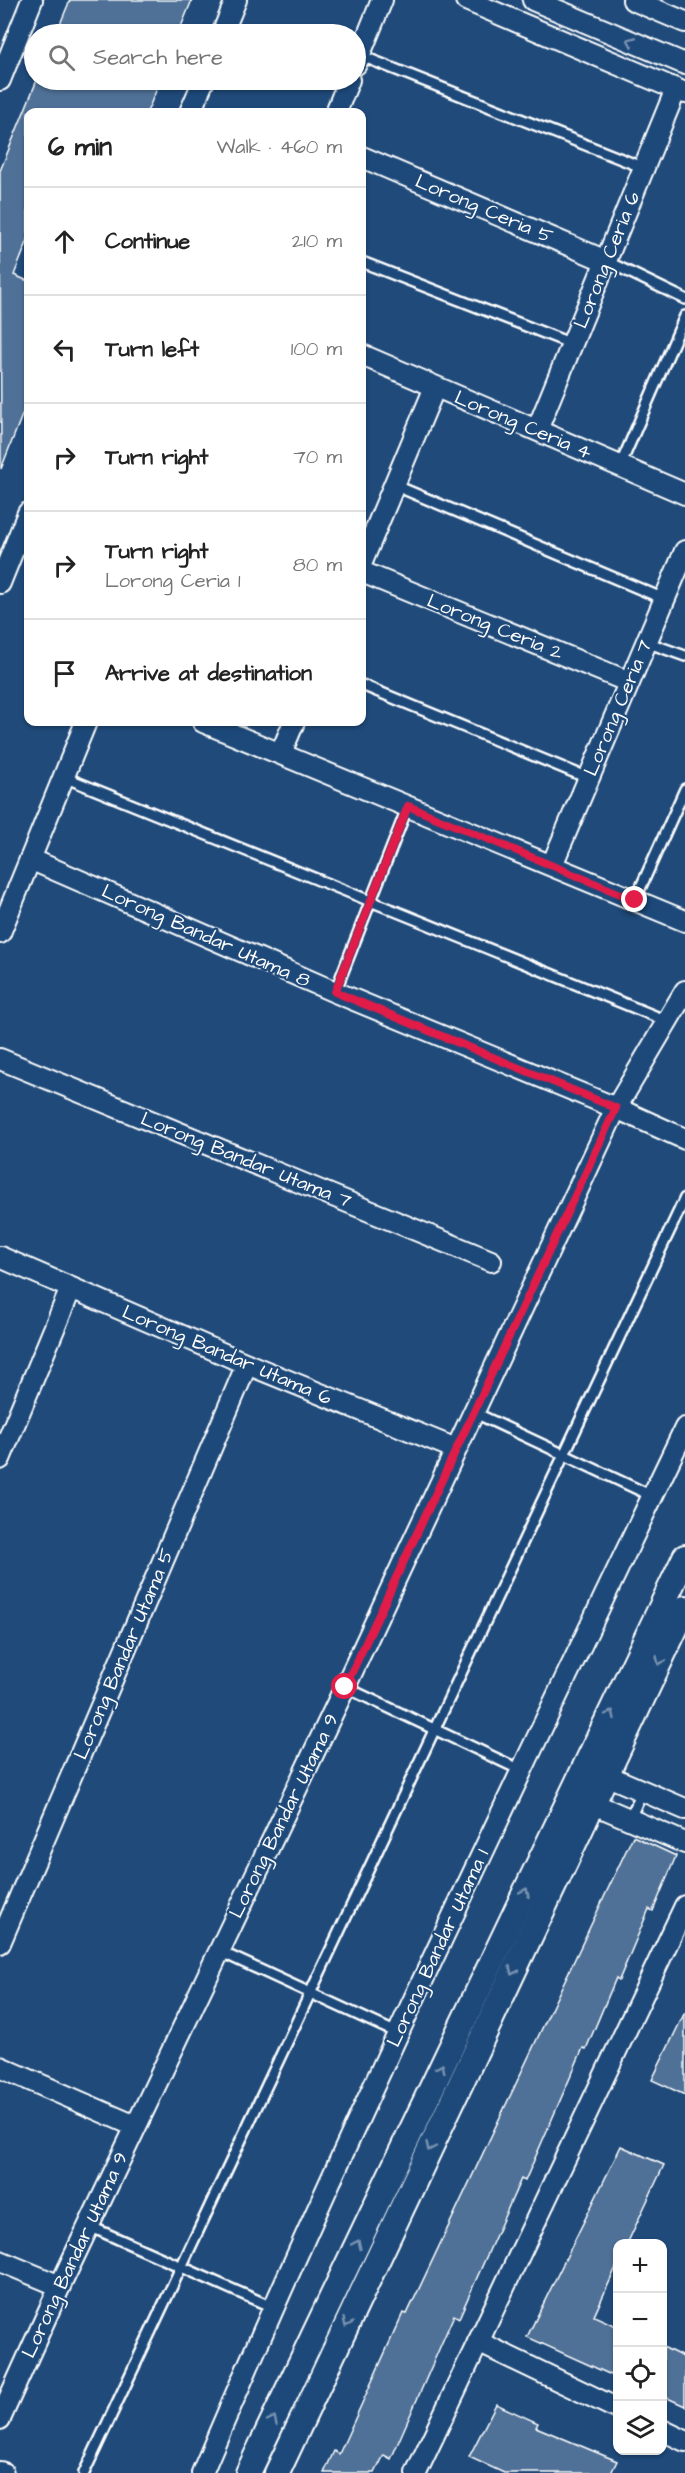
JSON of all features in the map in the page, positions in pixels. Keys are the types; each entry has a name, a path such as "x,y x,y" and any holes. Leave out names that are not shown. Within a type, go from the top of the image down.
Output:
{"street":[{"path":"0,80 32,0"},
{"path":"226,24 236,0"},
{"path":"366,38 382,0"},
{"path":"465,0 680,91"},
{"path":"533,0 685,64"},
{"path":"633,0 685,22"},
{"path":"192,108 200,90"},
{"path":"338,108 345,90"},
{"name":"Lorong Ceria 6","path":"537,430 644,168 680,91"},
{"name":"Lorong Ceria 5","path":"366,159 606,261"},
{"name":"Lorong Ceria 4","path":"366,357 685,494"},
{"path":"366,552 435,387"},
{"path":"0,583 24,523"},
{"name":"Lorong Ceria 7","path":"552,865 685,551"},
{"name":"Lorong Ceria 2","path":"366,574 629,682"},
{"path":"0,933 84,726"},
{"path":"213,726 685,921"},
{"path":"281,753 292,726"},
{"name":"Lorong Bandar Utama 8","path":"30,860 335,992 616,1108 685,1139"},
{"name":"Lorong Bandar Utama 9","path":"0,2418 135,2126 345,1687 616,1108 685,991"},
{"name":"Lorong Bandar Utama 7","path":"0,1059 491,1260"},
{"name":"Lorong Bandar Utama 6","path":"0,1257 247,1364 456,1449"},
{"path":"0,1459 71,1288"},
{"name":"Lorong Bandar Utama 5","path":"0,1943 247,1364"},
{"name":"Lorong Bandar Utama 1","path":"202,2473 272,2307 397,2033 685,1428"},
{"path":"596,1771 685,1557"},
{"path":"248,2473 596,1771 685,1608"},
{"path":"596,1771 685,1809"},
{"path":"582,1799 685,1843"},
{"path":"277,2473 582,1799"},
{"path":"416,2473 685,1906"},
{"path":"0,2067 135,2126"},
{"path":"0,2261 60,2286"},
{"path":"478,2342 613,2407"},
{"path":"667,2432 685,2441"}],"lane":[{"path":"366,63 644,168"},
{"path":"606,261 685,299"},
{"path":"366,264 572,345"},
{"path":"620,466 685,316"},
{"path":"394,485 664,599"},
{"path":"646,642 685,656"},
{"path":"366,687 588,778"},
{"path":"64,777 667,1021"},
{"path":"635,900 685,789"},
{"path":"335,992 408,806"},
{"path":"84,2473 685,1198"},
{"path":"474,1412 652,1496"},
{"path":"345,1687 523,1772"},
{"path":"630,1820 642,1791"},
{"path":"219,1950 397,2033"},
{"path":"89,2226 272,2307"}],"building":[{"path":"70,0 192,0 182,24 60,24"},
{"path":"33,90 156,90 149,108 26,108"},
{"path":"24,112 24,250 14,275 24,279 24,410 1,469 0,171"},
{"path":"633,1836 676,1856 653,1911 649,1909 619,1980 616,1978 586,2049 583,2048 525,2181 521,2179 459,2318 454,2315 391,2459 384,2455 375,2473 324,2473 334,2451 339,2454 403,2313 407,2314"},
{"path":"685,2012 685,2095 652,2080"},
{"path":"621,2146 664,2165 629,2239 613,2239 613,2274 594,2316 613,2325 613,2376 527,2337"},
{"path":"667,2349 685,2358 685,2406 667,2398"},
{"path":"496,2404 538,2423 536,2427 617,2461 611,2473 504,2473 469,2457"}],"route":[{"path":"345,1687 616,1108 335,992 408,806 635,900"}]}
